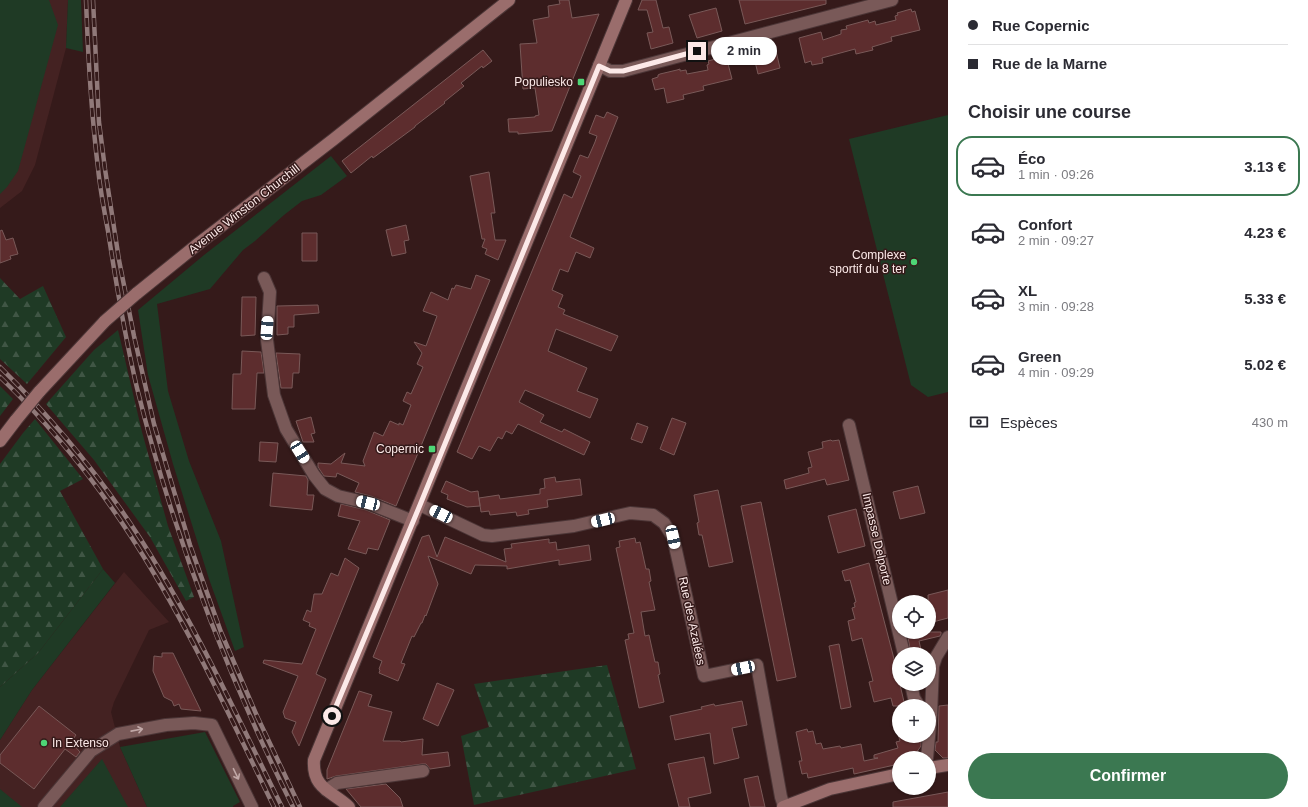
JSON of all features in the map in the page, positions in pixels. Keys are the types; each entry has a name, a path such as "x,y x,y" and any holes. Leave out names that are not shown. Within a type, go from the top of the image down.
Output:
{"street":[{"name":"Avenue Winston Churchill","path":"0,441 39,392 63,365 105,321 136,294 192,248 334,139 509,0"},
{"path":"599,66 610,71 623,71 892,0"},
{"path":"350,807 321,785 315,775 314,760 420,505 599,66 623,3"},
{"path":"264,278 270,292 267,340 274,395 286,429 314,475 325,489 338,496 368,503 413,521"},
{"name":"Impasse Delporte","path":"849,425 902,647"},
{"name":"Rue des Azalées","path":"420,505 483,535 492,536 574,526 630,513 653,515 664,522 673,537 704,676 756,666 784,806"},
{"path":"931,699 933,666 936,657 948,637"},
{"path":"44,807 91,751 118,734 166,725 194,723 212,725 252,807"},
{"path":"936,767 948,765"},
{"path":"326,790 337,782 423,771"},
{"path":"784,806 830,789 892,776"}],"shaded area":[{"path":"0,0 68,0 66,48 35,165 22,191 0,208"},
{"path":"124,572 169,622 149,630 114,702 111,712 120,747 147,807 0,807 0,740 32,690"}],"green space":[{"path":"0,0 49,0 58,25 18,171 0,194"},
{"path":"68,0 81,0 83,52 66,48"},
{"name":"Complexe sportif du 8 ter","path":"948,115 948,392 928,397 911,385 849,139"},
{"path":"331,156 347,176 321,195 302,201 284,215 243,250 210,289 157,304 168,391 189,461 221,541 244,647 235,651 209,579 173,464 148,375 138,310 204,255"},
{"path":"0,278 20,299 43,286 66,337 27,384 0,359"},
{"path":"118,330 142,432 168,526 194,597 186,601 150,537 94,460 46,404 94,350"},
{"path":"0,386 13,399 0,416"},
{"path":"35,419 83,479 60,491 103,569 38,653 0,687 0,464"},
{"path":"103,569 115,583 32,690 0,740 0,687 38,653"},
{"path":"607,665 636,769 474,805 461,736 489,727 474,684"},
{"path":"205,732 240,802 233,807 147,807 120,747"},
{"path":"102,759 128,807 60,807"},
{"path":"0,789 22,807 0,807"}],"building":[{"path":"559,0 569,0 572,18 599,14 552,131 518,134 518,132 509,132 508,119 535,117 539,115 535,88 523,89 520,44 537,43 533,20 549,17 548,6 560,4"},
{"path":"642,0 656,0 663,28 669,27 673,43 651,49 647,33 653,32 647,10 638,10"},
{"path":"739,0 826,0 826,4 745,24"},
{"path":"716,8 722,31 697,38 689,15"},
{"path":"911,9 912,12 915,11 920,30 891,37 892,41 872,47 873,50 856,54 855,49 822,58 823,63 812,65 811,61 805,63 799,38 821,32 823,40 841,34 841,30 847,29 846,26 868,20 869,23 875,21 876,25 896,20 895,16 898,15 897,13"},
{"path":"768,46 768,49 775,47 780,68 758,74 753,53 759,51 758,48"},
{"path":"483,50 492,61 483,68 482,66 461,83 464,86 415,127 373,158 372,156 351,173 342,161"},
{"path":"723,57 724,61 727,60 732,79 703,86 704,90 683,95 684,99 667,103 664,88 655,90 652,79 658,77 660,74 680,69 680,71 686,70 687,74 708,70 708,61"},
{"path":"607,112 618,117 570,237 594,248 590,258 576,252 568,272 560,269 552,290 563,295 558,307 565,310 563,314 618,336 611,351 556,329 548,351 587,368 577,391 598,399 590,418 525,390 519,402 544,415 540,422 562,432 564,429 590,442 584,455 518,424 512,434 506,431 502,439 498,437 490,451 479,446 472,459 457,452 564,194 572,198 577,186 581,176 573,172 580,155 588,158 595,142 597,136 589,133 596,115 604,118"},
{"path":"489,172 495,213 491,213 495,240 506,240 498,260 485,254 487,249 482,247 485,239 482,239 470,176"},
{"path":"406,225 409,240 404,241 406,253 392,256 386,230"},
{"path":"2,230 6,240 13,238 18,254 10,256 11,259 0,263 0,231"},
{"path":"302,233 317,233 317,261 302,261"},
{"path":"476,275 490,280 396,506 371,496 355,492 359,483 337,473 336,477 324,476 318,467 318,463 331,464 345,453 341,463 365,466 363,461 374,432 383,436 390,421 403,425 411,405 403,401 407,392 411,394 423,367 417,364 422,353 414,342 426,346 437,316 423,311 431,292 448,300 452,288 454,289 456,285 471,289"},
{"path":"242,297 256,297 255,335 241,336"},
{"path":"318,305 319,313 294,315 294,327 288,327 288,334 277,335 277,306"},
{"path":"242,351 261,352 264,373 257,373 255,409 232,409 233,374 241,374"},
{"path":"276,353 300,354 299,373 293,373 292,388 281,388"},
{"path":"311,417 315,433 311,434 314,442 303,442 296,421"},
{"path":"672,418 686,423 674,455 660,449"},
{"path":"637,423 648,427 642,443 631,439"},
{"path":"839,440 849,480 827,485 825,479 786,489 784,480 809,473 808,468 812,467 808,452 823,448 822,442"},
{"path":"260,442 278,443 276,462 259,461"},
{"path":"273,473 306,476 308,480 307,495 314,495 312,510 270,506"},
{"path":"555,477 556,482 580,479 582,495 547,500 548,507 528,510 529,514 517,516 516,512 490,515 489,511 481,512 479,498 499,495 500,499 540,494 540,489 545,488 544,479"},
{"path":"446,481 471,492 478,491 480,506 467,507 447,499 448,495 441,492"},
{"path":"918,486 925,513 900,519 893,492"},
{"path":"718,490 733,562 709,567 702,535 699,535 697,523 699,522 694,495"},
{"path":"761,502 796,677 777,681 741,506"},
{"path":"341,504 366,510 390,520 378,550 368,548 366,554 348,549 360,521 338,516"},
{"path":"856,509 865,546 838,553 828,516"},
{"path":"429,535 437,557 445,537 506,562 504,549 512,548 511,544 549,539 549,543 556,542 557,550 589,545 591,560 559,565 559,560 507,569 507,566 475,565 471,574 428,556 438,584 426,616 425,615 414,637 412,636 401,663 405,664 398,681 379,673 382,661 373,657 422,537"},
{"path":"635,538 636,543 640,542 646,569 649,569 651,581 649,582 655,610 641,612 645,636 649,635 655,662 658,662 660,674 658,675 664,702 639,708 625,640 629,639 628,634 634,633 616,548 620,547 619,541"},
{"path":"345,558 359,568 316,674 326,679 299,746 292,732 296,722 285,718 283,712 298,676 263,663 264,660 302,664 316,629 309,626 310,623 303,620 307,610 311,612 314,594 322,594 331,573 338,576"},
{"path":"869,563 892,651 892,691 901,691 903,699 892,699 892,702 891,698 874,702 869,682 873,681 862,638 852,641 848,621 855,619 852,608 855,607 854,603 856,602 850,580 845,581 842,571"},
{"path":"948,590 948,618 936,621 936,595 928,595"},
{"path":"936,632 941,632 940,636 936,637"},
{"path":"908,639 927,639 919,641 920,647 910,647"},
{"path":"839,644 851,707 841,709 829,646"},
{"path":"162,653 173,653 201,711 181,709 179,704 174,706 172,701 164,697 153,671 154,656 162,657"},
{"path":"437,683 454,690 438,726 423,719"},
{"path":"359,691 372,695 368,706 392,712 383,741 401,742 423,739 422,755 448,752 450,766 430,769 426,764 422,764 336,776 327,779 327,770"},
{"path":"742,701 747,725 732,728 739,758 714,764 710,733 675,740 670,716 702,709 701,707 714,704 715,706"},
{"path":"948,705 948,758 943,758 935,750 936,742 938,742 939,706"},
{"path":"39,706 76,735 71,742 80,752 76,757 65,749 34,789 0,763 0,755"},
{"path":"807,729 808,732 813,731 816,744 821,743 823,749 840,746 841,748 861,744 864,761 878,758 874,758 874,755 898,748 896,743 921,743 921,746 918,751 892,751 892,766 854,774 853,768 808,778 807,773 802,774 799,761 802,761 796,732"},
{"path":"704,757 711,793 688,798 690,807 679,807 668,764"},
{"path":"758,776 765,807 750,807 744,779"},
{"path":"386,784 400,798 403,807 361,807 346,789"},
{"path":"948,792 948,807 893,807 893,802"}],"railway":[{"path":"86,0 92,105 100,184 121,310 137,388 167,496 203,602 245,706 293,807"},
{"path":"93,0 99,122 105,169 119,260 154,424 190,545 221,632 257,716 300,807"},
{"path":"0,367 55,425 105,488 136,532 157,565 195,633 231,702 282,807"},
{"path":"0,377 70,452 86,472 130,535 170,601 223,703 274,807"}],"place":[{"name":"Populiesko","path":"581,82"},
{"name":"Complexe sportif du 8 ter","path":"914,262"},
{"name":"Copernic","path":"432,449"},
{"name":"In Extenso","path":"44,743"}],"route":[{"path":"332,716 420,505 599,66 610,71 623,71 697,51"}]}
